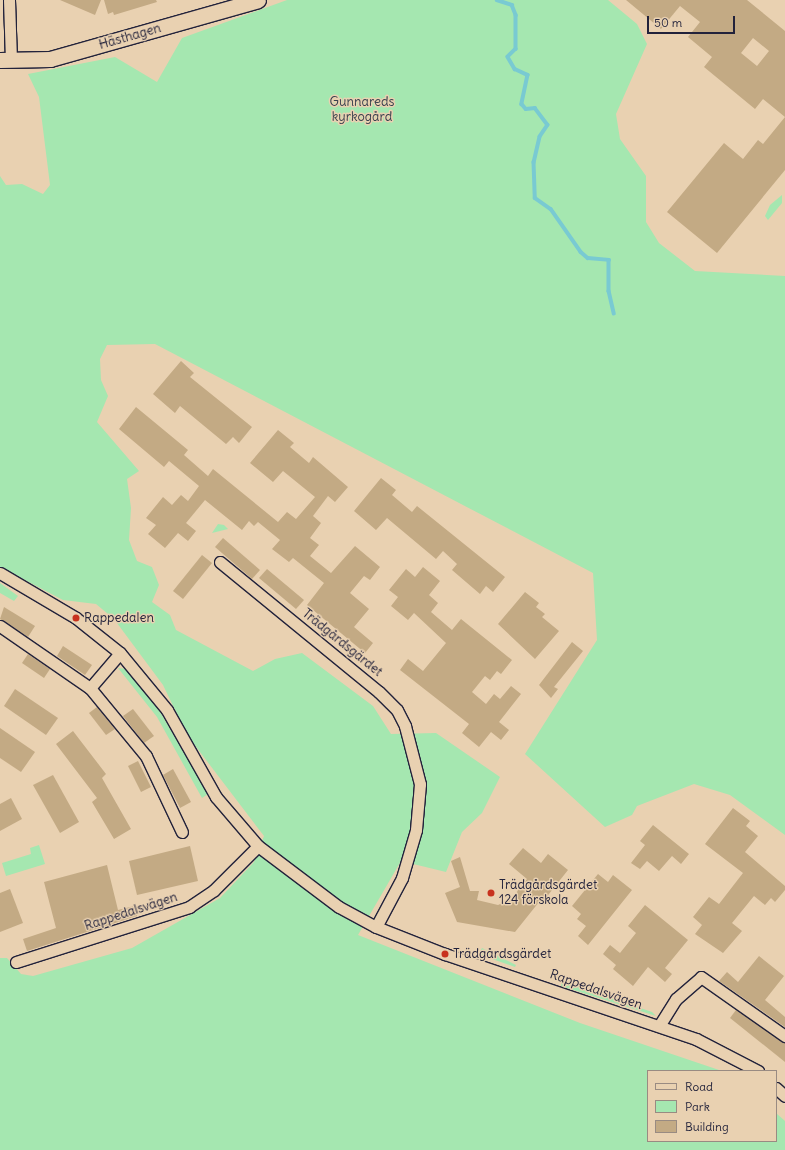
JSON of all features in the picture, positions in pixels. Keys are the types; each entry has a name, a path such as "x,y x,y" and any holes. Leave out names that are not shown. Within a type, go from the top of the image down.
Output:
{"street":[{"path":"5,60 9,0"},
{"name":"Hästhagen","path":"5,60 66,55 258,0"},
{"name":"Trädgårdsgärdet","path":"220,562 379,692 397,710 405,726 420,784 416,830 402,878 376,927"},
{"name":"Rappedalsvägen","path":"0,572 76,618 120,653 167,710 216,797 258,846 307,885 376,927 445,954 659,1026 726,1052 756,1070"},
{"path":"0,626 90,688 146,756 182,832"},
{"path":"90,688 120,653"},
{"name":"Rappedalsvägen","path":"16,962 157,920 189,907 214,890 258,846"},
{"path":"659,1026 676,999 701,977 785,1036"},
{"path":"777,1089 785,1096"}],"green space":[{"name":"Gunnareds kyrkogård","path":"287,0 608,0 637,24 647,44 616,114 620,139 646,176 646,222 659,243 695,271 785,276 785,835 730,795 694,784 637,806 632,815 605,827 525,754 597,640 593,573 155,344 107,345 100,359 101,380 108,396 97,422 139,471 127,479 131,508 129,540 137,561 152,567 159,585 152,602 170,615 176,630 253,671 275,659 302,653 373,706 391,734 436,733 500,777 482,813 462,832 446,872 401,861 358,935 580,1023 719,1070 647,1070 647,1142 777,1142 777,1114 785,1121 785,1150 0,1150 0,958 7,958 21,974 33,976 132,948 220,898 254,862 264,836 187,735 163,685 114,619 96,604 63,600 0,567 0,176 6,185 22,184 43,194 50,185 39,97 28,74 115,57 157,82 182,38"},
{"path":"782,195 782,203 768,220 765,216 770,205"},
{"path":"218,524 224,525 228,529 212,533"},
{"path":"0,583 18,596 14,601 0,593"},
{"path":"118,668 127,669 159,710 208,794 202,798 157,717"},
{"path":"39,845 45,864 6,876 2,863 31,854 30,848"},
{"path":"482,948 516,965 515,967 478,954"},
{"path":"562,981 652,1012 656,1016 561,986"}],"building":[{"path":"60,0 101,0 95,15"},
{"path":"104,0 156,0 157,2 114,15 113,12 108,14"},
{"path":"626,0 747,0 785,31 785,117 763,99 755,109 704,67 712,57 688,37 700,22 680,6 661,29","holes":["753,38 769,51 757,66 741,53"]},
{"path":"785,117 785,170 717,253 667,212 724,143 743,159 758,140 763,144"},
{"path":"181,361 194,373 190,377 252,427 239,443 233,437 226,444 180,406 175,413 153,394"},
{"path":"136,407 188,450 184,455 208,476 213,469 278,522 287,512 296,519 315,497 283,471 273,482 250,463 278,430 294,443 290,447 309,463 313,457 348,487 335,502 328,496 313,516 321,523 310,538 319,545 310,556 331,573 355,546 380,567 370,580 364,576 350,593 369,609 354,627 373,643 365,653 307,605 324,583 293,558 289,562 272,549 280,540 258,522 254,526 249,521 242,530 205,500 186,523 196,531 188,541 178,533 165,548 148,534 156,525 146,518 163,497 172,505 181,495 188,501 199,486 169,461 164,467 119,429"},
{"path":"381,478 396,490 392,495 412,512 417,506 505,577 493,592 486,586 480,594 452,570 457,564 443,551 436,559 387,518 376,530 354,511"},
{"path":"223,538 260,570 252,579 215,547"},
{"path":"202,555 212,563 183,599 173,591"},
{"path":"423,567 440,581 429,595 438,603 431,612 452,630 461,619 512,660 501,674 497,671 490,680 485,676 472,692 486,704 494,694 500,699 511,686 521,694 499,722 509,730 501,740 491,732 479,747 462,733 469,724 400,670 408,659 423,671 446,643 414,613 408,620 391,606 398,597 389,590 406,569 415,577"},
{"path":"267,569 304,600 296,609 259,578"},
{"path":"525,592 539,603 536,607 545,614 542,617 559,631 535,659 498,624"},
{"path":"4,607 35,626 28,637 0,619"},
{"path":"572,642 583,651 554,687 558,689 551,698 539,685"},
{"path":"63,646 92,665 85,675 57,656"},
{"path":"28,654 50,669 44,678 22,663"},
{"path":"15,689 58,718 46,735 4,706"},
{"path":"97,707 115,729 106,735 89,713"},
{"path":"133,709 154,736 144,743 123,716"},
{"path":"0,728 35,752 21,772 0,758"},
{"path":"73,731 106,774 102,778 131,829 114,839 92,802 97,798 56,744"},
{"path":"138,761 151,787 141,792 128,766"},
{"path":"173,769 191,802 180,808 163,775"},
{"path":"53,775 79,822 60,833 33,785"},
{"path":"11,798 22,819 0,831 0,804"},
{"path":"733,808 750,821 746,826 758,836 745,852 785,886 785,890 775,902 771,898 765,905 754,896 732,923 742,931 723,953 695,934 702,925 693,917 709,897 719,904 743,873 705,844"},
{"path":"653,825 689,854 681,864 672,856 659,871 647,861 640,869 631,863 645,845 640,841"},
{"path":"190,846 198,881 137,895 129,861"},
{"path":"523,848 541,863 548,854 568,870 541,904 539,902 515,932 457,922 445,893 460,887 451,861 460,857 470,891 479,891 477,900 498,905 511,899 527,879 509,864"},
{"path":"107,865 118,910 134,906 137,916 27,951 23,939 56,928 44,882"},
{"path":"598,874 608,882 613,875 632,890 588,945 578,936 586,926 577,919 581,914 572,906"},
{"path":"10,889 23,923 0,932 0,893"},
{"path":"645,905 688,940 665,968 672,974 665,982 648,967 633,986 613,969 616,965 603,954 610,945 620,953 636,933 628,926"},
{"path":"759,956 784,976 765,1000 785,1017 785,1027 719,981 727,972 738,982"},
{"path":"736,1010 785,1043 785,1062 730,1018"}],"waterway":[{"path":"497,0 512,5 516,15 516,49 508,57 515,69 528,75 522,104 526,109 535,108 548,125 540,137 534,162 535,198 551,209 581,252 588,258 609,260 609,291 614,313"}],"place":[{"name":"Rappedalen","path":"76,618"},
{"name":"Trädgårdsgärdet 124 förskola","path":"491,893"},
{"name":"Trädgårdsgärdet","path":"445,954"}]}
